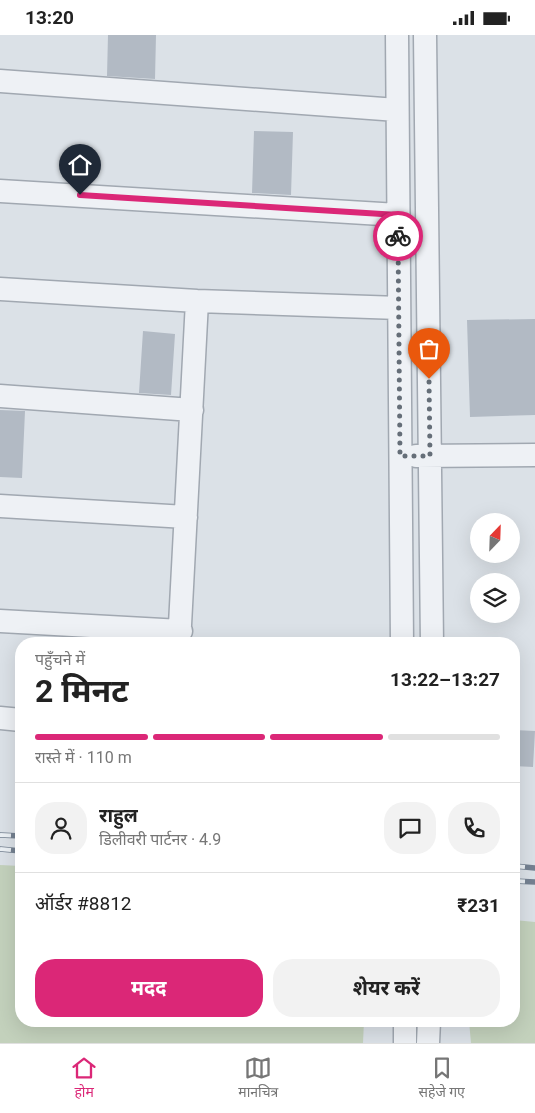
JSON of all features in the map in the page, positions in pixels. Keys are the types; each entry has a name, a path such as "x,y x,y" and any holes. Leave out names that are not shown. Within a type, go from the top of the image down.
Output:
{"street":[{"path":"397,35 402,637"},
{"path":"425,35 432,637"},
{"path":"0,81 397,110"},
{"path":"0,191 398,215"},
{"path":"0,289 197,301 399,307"},
{"path":"180,637 197,301"},
{"path":"0,396 192,410"},
{"path":"400,456 535,455"},
{"path":"0,506 186,517"},
{"path":"0,621 169,637"},
{"path":"0,718 15,719"},
{"path":"405,1027 405,1043"},
{"path":"428,1027 428,1043"}],"green space":[{"path":"0,865 15,866 15,1027 364,1027 363,1043 0,1043"},
{"path":"520,921 535,922 535,1043 471,1043 470,1027 520,1027"}],"building":[{"path":"108,35 156,35 155,79 107,76"},
{"path":"254,131 293,132 291,195 252,193"},
{"path":"535,319 535,415 470,417 467,320"},
{"path":"143,331 175,334 171,395 139,393"},
{"path":"0,410 25,411 22,478 0,477"},
{"path":"520,730 535,731 533,767 520,766"}],"railway":[{"path":"0,835 15,836"},
{"path":"0,849 15,850"},
{"path":"520,867 535,868"},
{"path":"520,881 535,882"}],"way so far":[{"path":"398,236 400,456 430,456 429,379"}],"route":[{"path":"80,195 398,215 398,236"}]}
